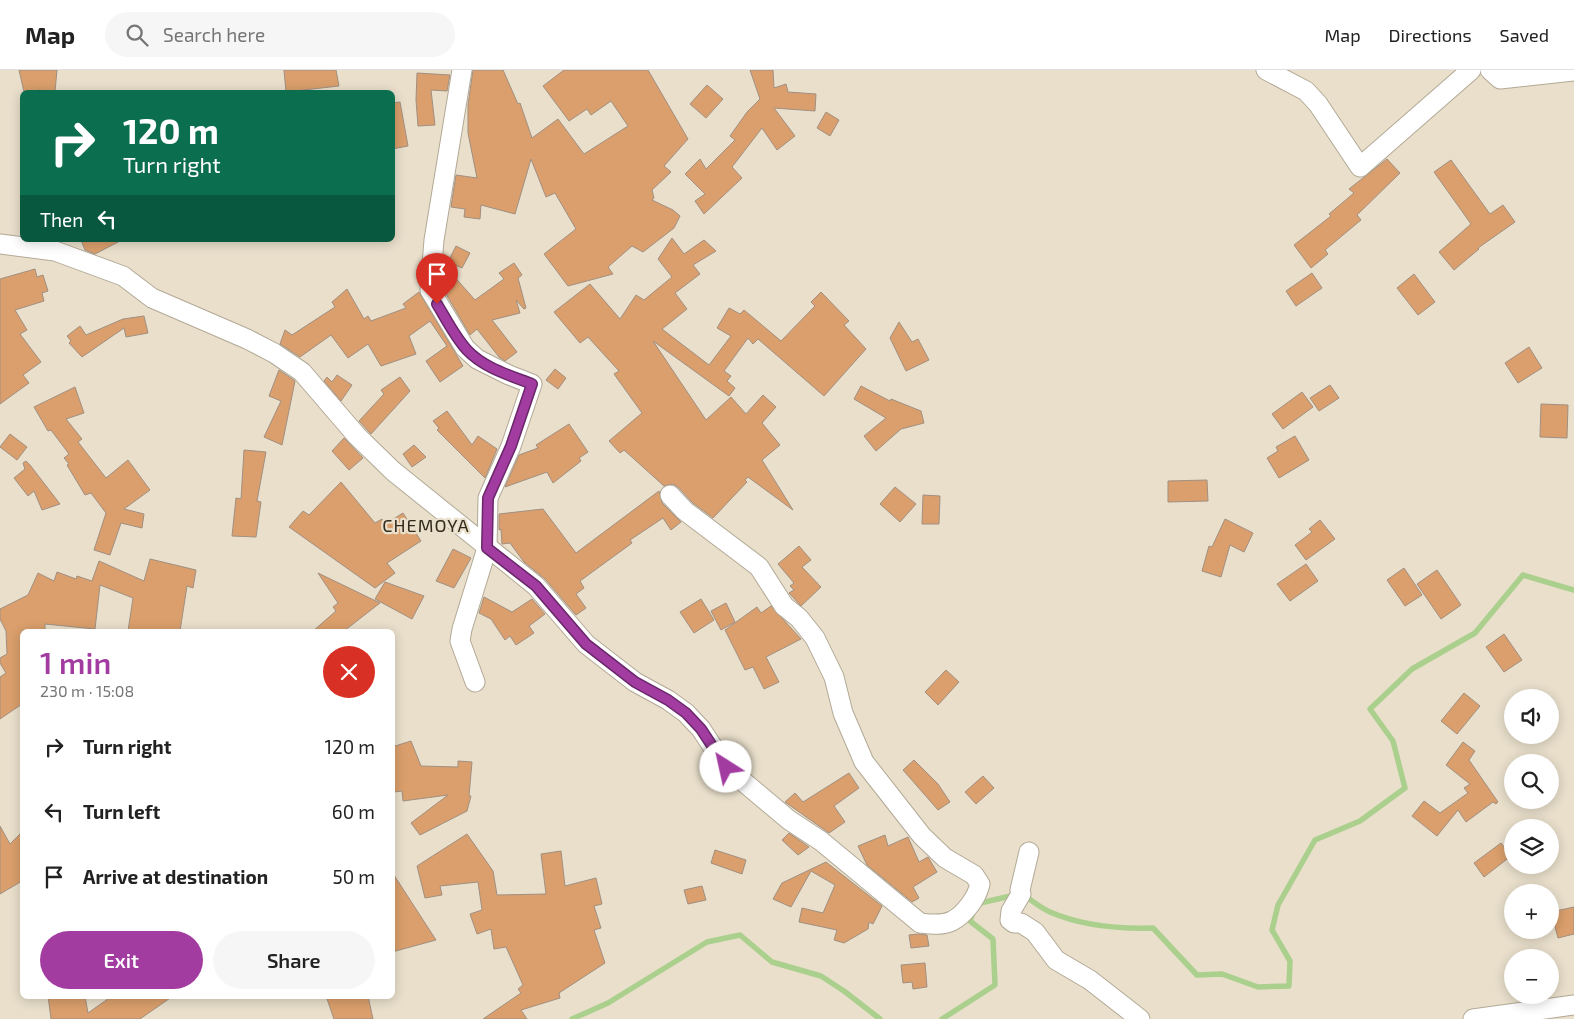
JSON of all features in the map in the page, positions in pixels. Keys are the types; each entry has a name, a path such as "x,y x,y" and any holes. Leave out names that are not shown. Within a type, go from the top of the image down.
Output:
{"street":[{"path":"462,70 434,240 430,290 465,348 490,367 532,384 511,446 488,498 487,548 469,602 460,641 476,682"},
{"path":"1266,70 1306,91 1318,104 1360,167 1471,70"},
{"path":"1490,70 1500,79 1574,71"},
{"path":"0,244 55,251 123,276 152,298 274,353 309,379 357,436 394,472 536,586 586,644 635,682 668,700 686,713 701,729 726,767 764,801 789,820 821,840 920,923 936,924 952,921 968,907 978,891 980,884 974,874 945,858 922,836 864,762 843,713 834,677 815,638 799,618 784,606 759,567 685,511 670,495"},
{"path":"1029,852 1020,890 1021,894 1011,911 1010,920 1014,923 1021,923 1035,932 1056,960 1090,980 1140,1019"},
{"path":"1473,1019 1574,1005"}],"building":[{"path":"19,70 57,70 55,90 24,90"},
{"path":"284,70 336,70 339,86 286,90"},
{"path":"473,70 503,70 518,104 520,103 532,138 558,119 584,154 628,126 611,101 591,115 587,109 569,121 543,86 564,70 648,70 688,139 664,166 671,172 652,190 654,198 652,200 673,210 680,216 674,228 643,252 632,246 608,267 613,274 568,286 544,254 576,229 555,193 546,197 531,159 515,214 481,205 480,219 464,217 465,209 451,207 456,175 477,178 468,133 468,105"},
{"path":"750,70 773,70 774,88 786,84 788,92 816,94 815,111 774,108 795,136 777,150 762,128 732,167 742,178 704,214 695,201 705,194 685,174 700,159 706,169 735,140 730,136 747,112 760,99"},
{"path":"417,73 450,75 447,91 431,90 435,125 418,126 416,100"},
{"path":"707,85 723,99 706,118 690,104"},
{"path":"400,102 408,146 395,148 395,103"},
{"path":"826,112 839,120 830,136 817,128"},
{"path":"1387,159 1400,173 1357,215 1361,220 1325,250 1328,254 1311,268 1294,245 1331,216 1329,214 1354,193 1349,189"},
{"path":"1451,160 1490,214 1503,205 1515,222 1478,248 1454,270 1439,252 1471,224 1434,172"},
{"path":"672,238 684,254 704,240 716,251 693,265 700,274 675,293 687,309 662,329 709,365 731,336 717,328 729,308 740,314 744,310 781,341 815,306 811,302 821,292 849,321 844,325 866,349 824,396 758,339 753,344 748,338 724,371 731,376 727,381 735,388 729,396 653,341 706,420 731,397 746,414 763,395 776,407 762,423 780,445 762,460 793,510 748,477 745,480 747,482 713,518 693,503 678,487 673,484 664,486 624,450 620,453 609,441 642,413 614,374 619,371 588,337 580,343 554,312 590,284 620,319 636,295 644,300 672,277 658,259"},
{"path":"82,242 118,242 95,254 85,250"},
{"path":"456,246 470,253 462,268 448,262"},
{"path":"514,263 522,275 518,278 526,308 524,309 516,300 520,313 492,320 517,352 505,361 499,357 477,329 470,335 442,287 442,283 452,274 475,300 504,279 499,273"},
{"path":"35,269 37,277 43,275 48,291 42,293 44,301 15,310 27,330 20,334 41,362 23,375 29,383 0,404 0,279"},
{"path":"1312,273 1322,288 1296,306 1286,291"},
{"path":"1414,274 1435,302 1418,315 1397,288"},
{"path":"347,289 364,319 368,316 371,321 406,308 403,304 419,292 463,366 440,382 426,361 447,346 430,321 409,336 416,354 381,366 368,344 348,358 331,335 300,357 280,344 285,330 292,335 335,307 332,302"},
{"path":"144,316 148,333 126,337 124,328 82,357 69,343 71,341 67,336 80,326 86,335 123,319"},
{"path":"899,322 912,342 918,339 929,360 906,371 890,338"},
{"path":"1529,347 1542,368 1518,383 1505,363"},
{"path":"555,369 566,378 558,389 546,380"},
{"path":"279,370 295,381 282,445 264,437 281,401 269,396"},
{"path":"337,375 352,385 341,401 324,381 327,377 332,382"},
{"path":"400,377 410,391 371,434 359,421 384,394 381,390"},
{"path":"1330,385 1339,398 1319,411 1310,398"},
{"path":"861,386 890,401 891,399 921,411 924,423 901,429 876,451 864,436 886,418 854,399"},
{"path":"75,387 84,413 66,419 82,439 78,442 106,478 128,460 150,490 124,509 144,514 142,528 121,523 110,555 94,550 106,513 91,493 85,495 64,458 69,454 51,430 48,431 34,407"},
{"path":"1302,392 1313,407 1283,429 1272,414"},
{"path":"1541,404 1568,405 1567,438 1540,437"},
{"path":"447,411 472,445 478,436 497,449 485,478 437,430 439,428 433,421"},
{"path":"569,424 588,452 579,458 581,461 553,483 547,472 505,487 519,455 538,448 536,445"},
{"path":"10,434 27,447 17,460 0,447"},
{"path":"1295,436 1309,460 1279,478 1267,458 1278,451 1276,447"},
{"path":"344,438 363,458 349,470 332,451"},
{"path":"414,445 426,457 412,467 403,454"},
{"path":"244,450 266,452 257,501 261,502 256,537 232,536 236,498 241,499"},
{"path":"26,461 60,504 42,510 34,491 28,496 14,478 25,469 23,463"},
{"path":"1207,480 1208,501 1168,502 1168,481"},
{"path":"341,482 375,523 382,519 385,524 403,513 421,541 387,563 395,573 375,588 289,527 303,511 309,515"},
{"path":"895,487 916,504 900,522 880,504"},
{"path":"659,491 662,503 681,522 671,530 663,518 630,540 632,543 580,581 584,588 576,594 586,608 576,615 545,579 524,562 510,543 502,544 501,529 499,530 499,514 543,509 576,553"},
{"path":"923,495 940,496 939,524 922,524"},
{"path":"1225,519 1253,533 1244,552 1230,545 1221,577 1202,571 1209,546 1212,547"},
{"path":"1320,520 1335,539 1306,560 1295,545 1312,532 1309,529"},
{"path":"799,546 811,560 802,567 821,587 801,606 789,593 794,590 790,586 794,583 778,564"},
{"path":"453,549 471,558 454,588 436,581"},
{"path":"150,559 196,570 193,588 187,586 180,629 128,629 133,598 100,585 95,629 45,624 45,629 20,629 20,705 0,719 0,677 6,673 0,663 0,658 7,654 6,631 0,619 0,609 28,595 38,573 54,581 57,572 76,579 77,576 92,581 99,561 144,581"},
{"path":"1306,564 1318,581 1290,601 1277,584"},
{"path":"1404,568 1422,595 1405,606 1387,580"},
{"path":"1437,570 1461,605 1441,619 1417,584"},
{"path":"318,573 380,603 347,629 315,629 336,611 333,607 338,603"},
{"path":"385,582 424,596 412,619 375,599"},
{"path":"484,597 512,612 532,599 545,614 529,626 534,633 516,645 510,636 505,640 491,619 479,613"},
{"path":"701,599 714,620 694,633 680,612"},
{"path":"726,603 735,622 721,630 711,611"},
{"path":"771,606 801,639 766,657 779,682 764,689 753,667 745,670 725,630 757,607 761,613"},
{"path":"1504,634 1522,660 1504,672 1486,647"},
{"path":"946,670 959,682 938,705 925,692"},
{"path":"1464,693 1480,706 1457,734 1441,721"},
{"path":"411,741 421,766 458,767 458,761 472,762 469,796 471,796 467,811 420,835 411,823 448,795 403,801 402,791 395,792 395,746"},
{"path":"1463,742 1475,751 1469,760 1498,802 1496,804 1493,802 1466,822 1458,810 1437,836 1412,816 1424,801 1440,813 1468,793 1464,788 1470,784 1446,765"},
{"path":"914,760 938,784 950,802 938,810 903,770"},
{"path":"849,773 859,788 834,806 845,822 829,833 785,802 795,793 803,802"},
{"path":"983,776 994,788 976,804 965,792"},
{"path":"0,826 10,844 20,834 20,882 0,894"},
{"path":"789,833 809,847 798,855 782,840"},
{"path":"467,834 493,871 497,895 546,894 541,854 561,851 565,886 596,878 602,904 594,906 601,928 594,930 605,963 559,993 560,998 521,1010 527,1019 483,1019 521,993 518,989 523,985 506,947 494,949 491,929 477,934 470,914 482,910 478,882 440,886 442,895 425,898 417,866"},
{"path":"885,835 888,846 908,837 919,862 928,857 937,872 913,887 919,898 912,902 867,865 858,846"},
{"path":"1501,843 1504,847 1504,861 1484,877 1474,863"},
{"path":"715,850 746,860 742,874 711,863"},
{"path":"826,862 882,906 873,924 869,922 868,929 844,943 834,940 837,930 799,922 802,908 823,913 835,885 811,871 791,907 773,899 782,883"},
{"path":"395,877 436,940 395,951"},
{"path":"702,886 706,900 688,904 684,890"},
{"path":"1574,907 1574,934 1559,938 1559,910"},
{"path":"909,935 927,935 929,946 911,948"},
{"path":"925,963 927,987 913,989 912,982 903,983 901,965"},
{"path":"48,999 86,999 88,1013 108,999 169,999 140,1019 51,1019"},
{"path":"327,999 369,999 373,1019 334,1019"}],"waterway":[{"path":"1024,895 1047,910 1075,921 1113,927 1153,928 1197,975 1222,974 1258,987 1289,986 1290,961 1272,930 1278,905 1315,840 1360,821 1405,788 1393,741 1370,709 1412,669 1475,633 1523,575 1574,590"},
{"path":"942,1019 995,985 993,939 970,921 976,904 1015,895"},
{"path":"572,1019 608,1003 707,942 740,935 772,962 821,976 880,1019"}],"district":[{"name":"CHEMOYA","path":"426,525"}],"route":[{"path":"437,304 465,348 477,359 490,367 532,384 518,428 488,498 487,548 536,586 586,644 635,682 668,700 686,713 701,729 726,767"}]}
